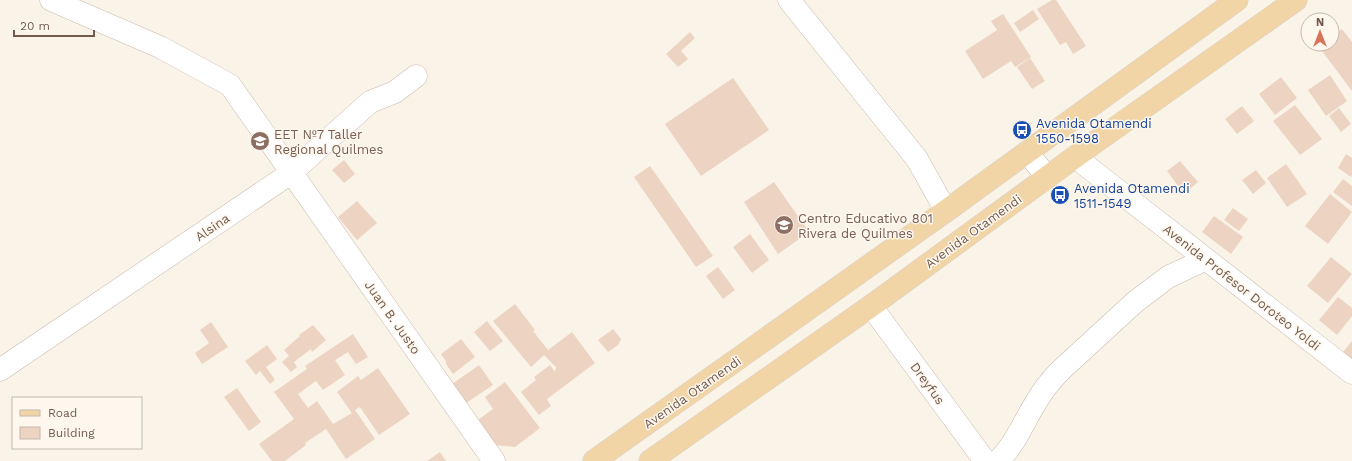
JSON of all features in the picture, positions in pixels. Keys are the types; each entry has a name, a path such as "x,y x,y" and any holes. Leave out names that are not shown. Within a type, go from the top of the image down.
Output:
{"main road":[{"name":"Avenida Otamendi","path":"594,461 946,211 1237,0"},
{"name":"Avenida Otamendi","path":"650,461 870,306 1094,143 1296,0"},
{"path":"1073,118 1094,143"}],"street":[{"name":"Juan B. Justo","path":"50,0 160,48 230,85 494,461"},
{"path":"789,0 917,160 946,211"},
{"name":"Alsina","path":"0,370 291,173 370,102 395,92 416,76"},
{"path":"1027,152 1047,177"},
{"name":"Avenida Profesor Doroteo Yoldi","path":"1075,157 1352,373"},
{"path":"998,461 1006,453 1019,433 1035,403 1050,380 1135,302 1168,277 1206,259"},
{"name":"Dreyfus","path":"870,306 985,461"}],"building":[{"path":"1052,0 1056,0 1086,46 1073,54 1066,42 1060,45 1037,9"},
{"path":"1033,10 1039,19 1020,32 1014,23"},
{"path":"1003,14 1031,57 1015,67 1011,61 983,79 965,51 997,30 991,21"},
{"path":"1342,29 1352,42 1352,91 1323,52 1340,52 1340,31"},
{"path":"690,32 695,38 681,51 688,59 678,67 666,54"},
{"path":"1030,58 1045,81 1032,89 1017,67"},
{"path":"1330,75 1347,101 1326,116 1308,90"},
{"path":"1281,77 1297,98 1275,115 1259,94"},
{"path":"733,78 769,130 701,176 665,124"},
{"path":"1295,105 1322,139 1300,155 1273,121"},
{"path":"1242,106 1254,121 1237,134 1225,119"},
{"path":"1339,108 1351,124 1341,132 1329,116"},
{"path":"1346,154 1352,158 1351,177 1338,168"},
{"path":"344,160 355,174 344,183 332,170"},
{"path":"1180,161 1198,182 1184,194 1167,171"},
{"path":"1286,164 1307,194 1287,207 1267,178"},
{"path":"650,166 713,256 696,267 634,177"},
{"path":"1256,170 1266,183 1253,194 1242,180"},
{"path":"1343,179 1352,186 1352,206 1333,192"},
{"path":"774,182 809,232 778,254 744,202"},
{"path":"1330,194 1352,212 1328,244 1305,226"},
{"path":"357,201 377,223 357,240 338,217"},
{"path":"1233,208 1248,219 1239,231 1224,220"},
{"path":"1214,216 1243,237 1231,254 1202,232"},
{"path":"750,234 769,260 752,273 733,247"},
{"path":"1331,257 1352,274 1328,303 1307,286"},
{"path":"718,267 735,290 723,299 706,276"},
{"path":"1338,297 1352,308 1352,316 1337,335 1319,320"},
{"path":"515,304 548,350 572,332 595,363 547,399 551,406 539,415 521,392 536,380 534,377 550,365 555,372 556,367 544,355 531,367 493,321"},
{"path":"487,321 503,341 490,351 474,332"},
{"path":"211,322 228,347 202,364 195,353 209,343 200,330"},
{"path":"313,325 326,340 312,352 311,349 294,362 297,367 291,372 282,362 289,356 284,350 300,336 299,335"},
{"path":"613,329 621,339 618,345 608,352 598,340"},
{"path":"353,334 368,357 356,364 348,352 335,360 345,375 323,390 316,381 298,394 308,408 317,401 333,424 352,413 337,392 358,376 361,380 378,368 410,414 379,435 360,407 355,410 375,439 346,459 326,429 305,443 306,445 285,461 272,461 259,444 294,419 274,392 307,369 305,366"},
{"path":"461,339 475,357 453,374 441,354"},
{"path":"1352,341 1352,360 1343,352"},
{"path":"267,345 277,359 266,367 275,380 270,384 260,371 256,375 245,361"},
{"path":"479,365 493,385 466,403 452,384"},
{"path":"505,382 540,428 515,447 493,445 475,422 493,409 485,397"},
{"path":"237,388 261,422 249,431 224,397"},
{"path":"440,452 446,461 427,461"}],"place":[{"name":"Avenida Otamendi 1550-1598","path":"1022,130"},
{"name":"EET Nº7 Taller Regional Quilmes","path":"260,141"},
{"name":"Avenida Otamendi 1511-1549","path":"1060,195"},
{"name":"Centro Educativo 801 Rivera de Quilmes","path":"784,225"}]}
